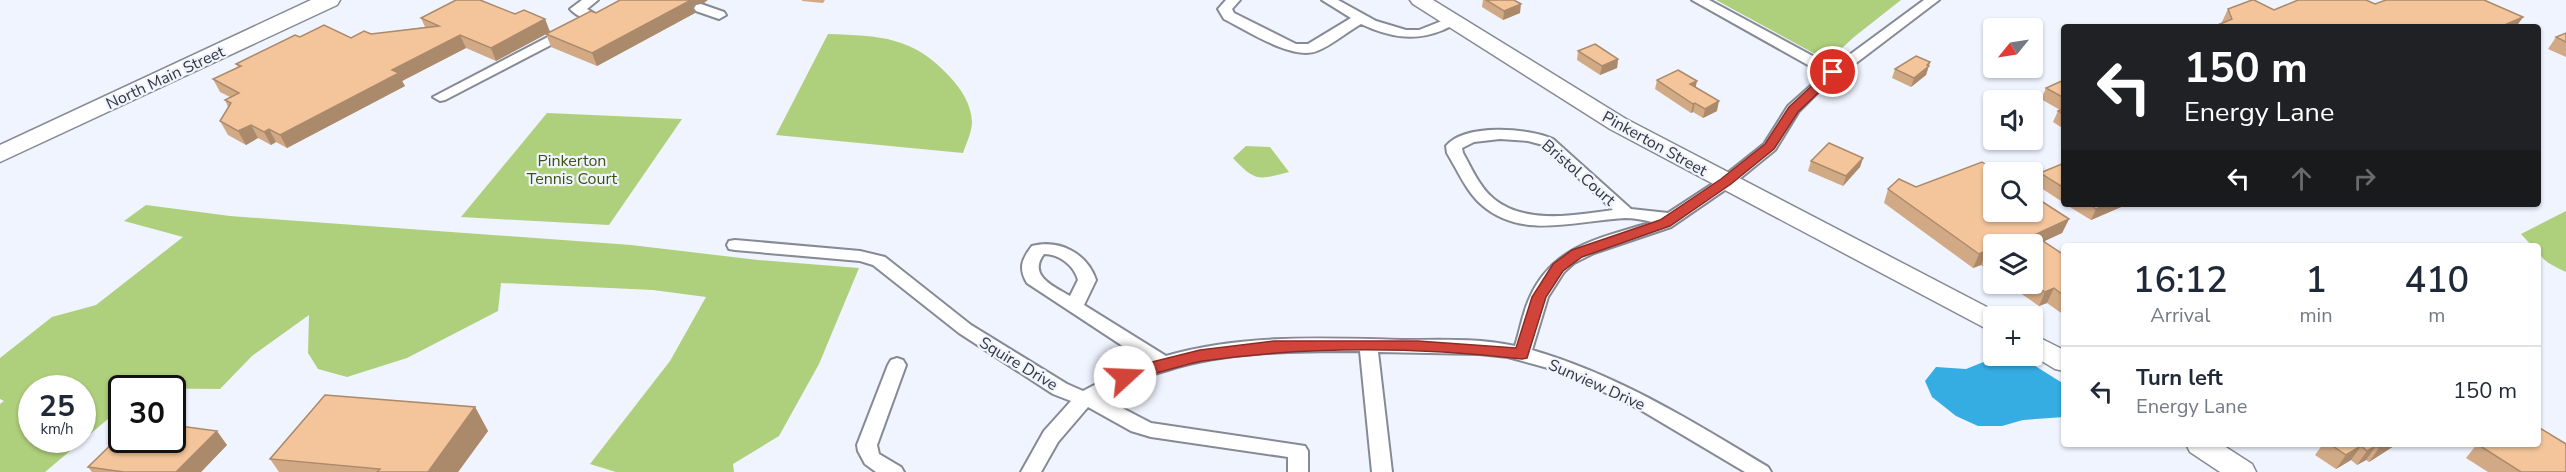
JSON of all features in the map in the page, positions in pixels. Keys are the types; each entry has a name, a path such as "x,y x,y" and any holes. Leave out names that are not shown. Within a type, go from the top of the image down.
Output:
{"main road":[{"name":"North Main Street","path":"0,154 329,0"}],"street":[{"path":"440,97 598,14 578,9 591,0"},
{"path":"714,0 699,7 719,15"},
{"path":"1233,0 1225,9 1229,16 1299,49 1312,48 1360,18"},
{"path":"1329,0 1360,18 1410,34 1421,33 1452,21"},
{"name":"Pinkerton Street","path":"1420,0 1618,124 1983,316"},
{"path":"1699,0 1833,72"},
{"path":"1522,354 1539,297 1558,268 1577,253 1672,219 1726,182 1770,147 1793,109 1833,72 1932,0"},
{"name":"Bristol Court","path":"1626,213 1540,137 1522,134 1472,138 1460,141 1454,146 1455,153 1480,193 1489,203 1505,213 1526,218 1563,219 1626,213 1672,219"},
{"name":"Squire Drive","path":"735,245 860,256 879,261 975,336 1060,388 1104,406 1127,421 1151,430 1298,451 1298,472"},
{"path":"1074,307 1165,364"},
{"path":"1368,345 1382,472"},
{"name":"Sunview Drive","path":"1031,472 1057,428 1085,399 1125,377 1165,364 1245,349 1368,345 1473,348 1522,354 1578,374 1625,395 1692,430 1761,472"},
{"path":"2043,350 2061,360"},
{"path":"894,472 870,459 866,453 897,365"},
{"path":"2204,447 2242,472"}],"green space":[{"path":"1716,0 1901,0 1828,61"},
{"path":"828,34 895,41 923,53 936,63 958,87 970,109 972,126 963,153 776,135"},
{"name":"Pinkerton Tennis Court","path":"547,113 682,119 609,225 461,217"},
{"path":"1246,146 1270,147 1289,172 1271,177 1252,175 1233,158"},
{"path":"146,205 230,216 631,245 758,260 859,268 819,364 779,436 733,464 734,472 616,472 590,464 670,361 706,297 653,290 501,283 498,311 407,358 347,377 318,369 308,353 309,315 252,356 220,389 186,389 186,375 108,375 108,419 96,429 96,375 18,375 18,453 68,453 45,472 0,472 0,404 4,401 0,399 0,358 52,317 96,305 183,237 124,221"},
{"path":"2566,211 2566,272 2541,256 2541,243 2529,243 2521,234"}],"water":[{"path":"1983,362 1983,366 2035,366 2061,382 2061,417 2023,420 2002,426 1978,426 1956,416 1932,397 1925,381 1936,367 1966,369"}],"building":[{"path":"456,0 480,0 515,14 524,10 545,19 491,48 460,35 392,70 399,73 280,135 269,129 264,132 251,125 238,131 220,121 231,103 225,100 239,93 213,79 241,66 236,64 295,35 300,37 324,25 351,38 364,31 371,34 439,26 421,18"},
{"path":"620,0 691,0 592,53 546,34 591,11 596,13"},
{"path":"1486,0 1514,0 1521,4 1504,11"},
{"path":"2252,0 2274,10 2298,0 2366,0 2375,4 2386,0 2484,0 2523,17 2507,24 2220,24 2232,19 2228,9"},
{"path":"2566,33 2566,42 2556,37"},
{"path":"1595,44 1618,59 1602,66 1578,51"},
{"path":"1916,56 1930,62 1927,65 1929,66 1914,78 1895,69"},
{"path":"1678,70 1697,81 1690,84 1719,101 1705,109 1693,104 1657,80"},
{"path":"2061,81 2061,96 2046,88"},
{"path":"1829,143 1863,158 1846,176 1811,161"},
{"path":"1982,162 1983,222 2043,222 2043,202 2069,219 2036,234 1983,234 1983,252 1979,254 1888,189 1899,179 1916,187"},
{"path":"2061,164 2061,186 2043,175 2043,172"},
{"path":"2043,241 2061,253 2061,294 2054,288 2045,292 2043,291"},
{"path":"325,395 475,407 428,472 377,472 380,469 270,459"},
{"path":"186,427 217,431 176,472 124,472 88,467 108,448 108,453 186,453"},
{"path":"2541,429 2566,444 2566,472 2521,472 2482,447 2541,447"},
{"path":"2334,447 2359,447 2346,455"},
{"path":"2362,447 2374,447 2367,451"}],"route":[{"path":"1125,377 1145,369 1200,356 1274,346 1418,346 1473,348 1522,354 1532,314 1539,297 1558,268 1577,253 1665,223 1726,182 1770,147 1793,109 1833,72"}]}
